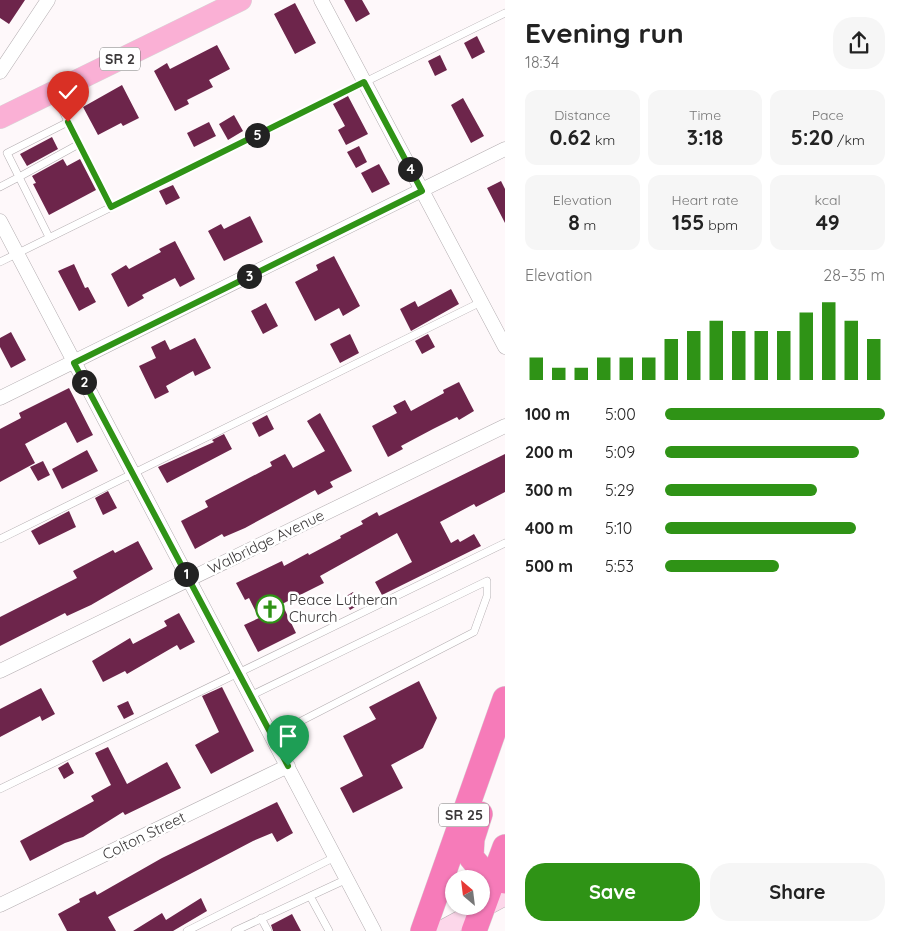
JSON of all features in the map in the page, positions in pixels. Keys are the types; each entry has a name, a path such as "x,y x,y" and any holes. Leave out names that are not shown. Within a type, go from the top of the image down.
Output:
{"highway":[{"name":"SR 25","path":"423,931 504,707"},
{"path":"497,890 472,858 472,839 505,743"},
{"path":"474,931 497,890 505,847"}],"main road":[{"name":"SR 2","path":"0,118 241,0"}],"street":[{"path":"0,72 48,0"},
{"path":"320,0 505,347"},
{"path":"0,398 505,149"},
{"path":"0,221 374,931"},
{"name":"Walbridge Avenue","path":"0,671 505,426"},
{"name":"Colton Street","path":"0,905 288,766"},
{"path":"440,931 497,890"}],"lane":[{"path":"0,262 505,12"},
{"path":"53,92 111,207"},
{"path":"49,237 7,153 68,122"},
{"path":"0,187 79,144"},
{"path":"0,539 481,302"},
{"path":"0,789 505,543"},
{"path":"250,696 487,581 487,596 474,632 272,736"},
{"path":"187,931 336,857"},
{"path":"235,931 347,879"},
{"path":"310,896 329,931"},
{"path":"261,918 268,931"}],"building":[{"path":"0,0 25,0 9,24 0,18"},
{"path":"344,0 362,0 370,14 356,22"},
{"path":"295,3 316,43 295,54 274,14"},
{"path":"477,36 485,52 472,59 464,43"},
{"path":"217,45 230,69 209,80 213,87 187,100 189,104 175,111 154,71 167,63 170,69"},
{"path":"440,55 447,70 435,76 428,61"},
{"path":"122,85 139,118 123,126 121,123 98,135 83,107"},
{"path":"348,96 368,134 346,145 338,130 345,126 333,104"},
{"path":"463,98 484,136 471,143 451,105"},
{"path":"234,115 243,131 228,140 219,124"},
{"path":"209,122 216,136 194,147 187,133"},
{"path":"52,137 58,149 27,166 20,154"},
{"path":"359,146 367,162 356,168 347,152"},
{"path":"63,159 67,166 80,159 96,190 49,215 33,184 36,183 32,176"},
{"path":"379,164 390,184 372,193 361,173"},
{"path":"501,181 505,189 505,223 487,188"},
{"path":"173,185 180,198 166,205 159,191"},
{"path":"250,216 263,242 224,261 208,231 221,224 224,229"},
{"path":"175,241 195,279 180,287 175,278 142,295 144,298 128,307 111,274 126,265 129,269 161,252 159,249"},
{"path":"334,256 360,306 343,316 339,308 315,321 295,282 318,270 316,265"},
{"path":"74,264 85,288 88,287 96,302 79,311 58,271"},
{"path":"451,289 459,304 411,331 400,309 415,301 418,307"},
{"path":"266,303 278,326 263,334 251,311"},
{"path":"11,332 26,360 11,368 0,347 0,338"},
{"path":"350,334 359,353 340,363 330,344"},
{"path":"428,334 435,347 422,354 415,341"},
{"path":"195,338 211,368 195,376 193,371 166,386 169,392 155,399 139,366 156,358 151,347 165,340 170,350"},
{"path":"459,382 474,411 459,420 457,417 401,446 403,449 388,457 372,426 397,413 393,406 405,400 411,411 444,393 443,390"},
{"path":"69,388 93,435 77,443 66,422 25,444 35,463 0,482 0,429 21,418 19,413"},
{"path":"320,413 352,471 330,482 333,487 318,495 315,490 245,528 224,537 222,534 195,549 181,521 208,507 205,501 272,466 270,462 285,454 293,468 325,451 307,421"},
{"path":"267,415 274,429 259,437 252,423"},
{"path":"224,434 232,449 167,483 158,467 214,442 212,440"},
{"path":"87,450 98,471 62,489 52,469"},
{"path":"505,454 505,492 476,507 474,504 440,522 451,543 458,539 460,542 474,534 481,546 382,595 375,582 412,562 397,533 320,576 324,583 282,604 296,633 258,652 244,625 259,618 249,598 245,600 236,583 282,561 284,566 308,553 309,555 341,538 340,536 363,524 361,521 377,512 379,516"},
{"path":"43,461 50,475 38,481 30,467"},
{"path":"108,491 117,508 103,515 95,498"},
{"path":"69,511 76,527 39,545 31,531"},
{"path":"138,541 153,569 91,605 67,616 65,613 0,646 0,617 77,578 73,571 113,550 115,553"},
{"path":"353,592 360,604 350,610 343,598"},
{"path":"179,613 195,642 180,650 177,645 127,674 125,671 103,682 92,661 130,638 133,644 167,626 164,621"},
{"path":"419,681 437,718 423,748 391,765 403,788 353,813 340,788 363,776 343,736 376,719 369,707"},
{"path":"222,687 254,751 211,774 195,745 219,732 202,696"},
{"path":"41,688 55,714 42,721 40,716 0,737 0,709"},
{"path":"128,701 134,714 124,719 117,706"},
{"path":"108,747 127,784 167,762 181,788 125,815 123,812 83,837 65,843 30,861 20,841 94,801 91,796 111,785 95,753"},
{"path":"68,762 74,773 64,779 58,768"},
{"path":"277,802 293,833 277,842 272,833 253,841 108,917 116,931 67,931 58,914 80,902 79,899 95,891 97,895 162,858"},
{"path":"201,898 207,911 173,931 133,931 162,913 166,920"},
{"path":"292,914 301,931 273,931 271,925"}],"place":[{"name":"Peace Lutheran Church","path":"270,609"}],"route":[{"path":"68,122 111,207 364,82 422,191 74,363 288,766"}]}
